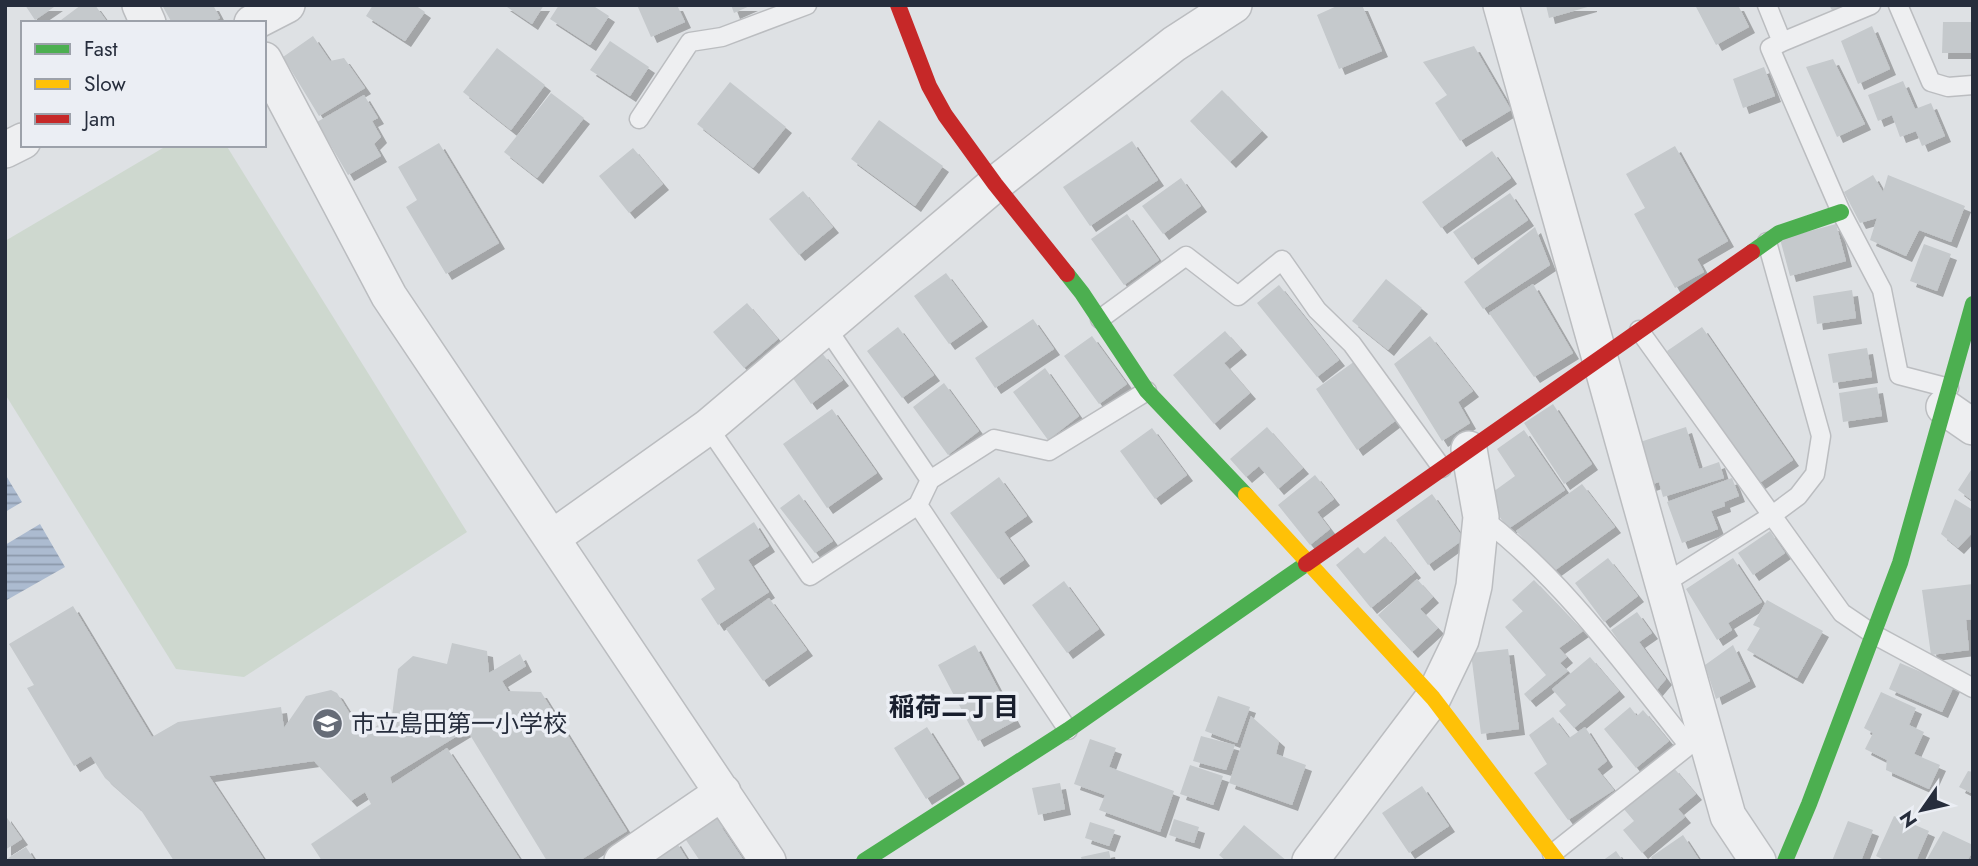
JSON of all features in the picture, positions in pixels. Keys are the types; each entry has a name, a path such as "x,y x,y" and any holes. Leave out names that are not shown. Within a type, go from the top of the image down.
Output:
{"street":[{"path":"140,5 147,21"},
{"path":"256,21 287,5"},
{"path":"898,5 929,86 945,116 995,184 1083,293 1147,391 1309,561 1433,698 1554,858"},
{"path":"552,538 708,427 995,184 1174,44 1234,5"},
{"path":"1501,5 1662,585 1697,740 1728,816 1759,861"},
{"path":"266,65 389,296 768,861"},
{"path":"5,150 21,142"},
{"path":"864,861 1068,730 1779,233 1841,212"},
{"path":"1785,861 1900,562 1973,304"},
{"path":"1947,398 1973,426"},
{"path":"1310,861 1433,698 1461,640 1474,586 1482,517 1456,458"},
{"path":"622,861 723,792"}],"lane":[{"path":"639,119 690,43 722,37 807,5"},
{"path":"1767,5 1782,42"},
{"path":"1871,5 1770,48 1841,212 1882,290 1899,375 1947,398"},
{"path":"1898,5 1931,82 1948,87 1973,85"},
{"path":"1662,585 1772,516 1798,496 1815,474 1821,436 1767,242"},
{"path":"1100,318 1186,256 1238,296 1282,260 1317,310 1352,344 1456,458"},
{"path":"826,327 930,480"},
{"path":"1639,330 1842,613 1873,634 1973,688"},
{"path":"708,427 810,576 918,505 930,480 993,439 1049,451 1147,391"},
{"path":"918,505 1068,730"},
{"path":"1482,517 1512,540 1572,600 1697,740 1554,858"}],"shaded area":[{"path":"165,147 227,147 467,532 244,677 176,669 5,394 5,241"}],"water":[{"path":"5,474 22,502 5,512"},
{"path":"40,524 65,567 5,601 5,545"}],"building":[{"path":"25,5 57,5 35,20"},
{"path":"81,5 95,5 107,21 60,21"},
{"path":"162,5 213,5 220,18 215,21 171,21"},
{"path":"373,5 415,5 425,12 405,41 366,16"},
{"path":"504,5 544,5 532,24"},
{"path":"559,5 592,5 609,16 590,45 550,19"},
{"path":"637,5 677,5 685,22 651,37"},
{"path":"731,5 752,5 734,13"},
{"path":"1339,5 1362,5 1382,51 1339,69 1317,15"},
{"path":"1546,5 1591,5 1591,6 1549,18"},
{"path":"1695,5 1738,5 1749,27 1716,45"},
{"path":"1829,5 1846,5 1833,12"},
{"path":"1943,22 1973,22 1973,53 1942,53"},
{"path":"1872,26 1890,69 1858,84 1841,41"},
{"path":"313,36 330,61 344,58 365,88 319,116 283,57"},
{"path":"610,41 649,67 630,96 590,70"},
{"path":"1474,46 1511,110 1460,141 1435,103 1447,95 1423,62"},
{"path":"497,48 545,85 511,130 463,92"},
{"path":"1833,59 1865,124 1837,137 1806,67"},
{"path":"1764,67 1775,96 1743,108 1733,79"},
{"path":"1903,81 1915,109 1931,103 1945,136 1922,146 1916,131 1900,137 1892,115 1878,121 1868,95"},
{"path":"730,82 786,127 753,168 697,124"},
{"path":"1222,90 1262,131 1230,162 1190,121"},
{"path":"551,93 584,118 537,178 504,152"},
{"path":"364,95 378,118 372,121 381,137 374,144 381,156 348,175 317,122"},
{"path":"879,120 943,166 915,206 851,159"},
{"path":"1132,141 1158,180 1090,226 1063,187"},
{"path":"439,143 499,243 446,274 406,207 417,200 398,167"},
{"path":"1675,146 1728,241 1697,259 1704,272 1675,288 1634,214 1645,208 1626,174"},
{"path":"633,148 663,184 629,213 599,176"},
{"path":"1492,151 1511,178 1441,228 1422,202"},
{"path":"1873,175 1883,192 1888,175 1965,206 1951,242 1919,230 1906,256 1870,240 1877,218 1860,223 1844,192"},
{"path":"1181,178 1201,206 1163,234 1142,206"},
{"path":"803,191 833,227 799,255 769,219"},
{"path":"1510,193 1528,220 1472,259 1453,232"},
{"path":"1127,214 1159,260 1124,285 1091,239"},
{"path":"1836,224 1846,261 1790,276 1780,239"},
{"path":"1535,227 1550,265 1483,309 1464,282"},
{"path":"1924,244 1951,254 1937,291 1910,281"},
{"path":"946,273 982,321 949,344 914,296"},
{"path":"1386,279 1422,308 1388,350 1352,321"},
{"path":"1533,284 1573,353 1534,377 1489,313"},
{"path":"1279,285 1339,360 1317,377 1257,303"},
{"path":"1852,290 1856,318 1817,324 1813,296"},
{"path":"747,303 778,339 744,368 713,332"},
{"path":"1033,319 1054,349 995,388 975,358"},
{"path":"898,327 934,375 902,398 867,351"},
{"path":"1702,327 1793,460 1758,484 1667,351"},
{"path":"1225,331 1241,349 1224,363 1250,393 1214,424 1173,375"},
{"path":"1092,336 1127,384 1099,404 1064,356"},
{"path":"1430,336 1473,391 1458,402 1470,423 1442,441 1394,364"},
{"path":"1867,348 1872,377 1833,383 1828,354"},
{"path":"822,353 843,380 811,404 790,374"},
{"path":"1355,361 1395,421 1357,450 1316,389"},
{"path":"1045,368 1079,416 1048,440 1013,392"},
{"path":"944,383 979,431 948,455 913,407"},
{"path":"1877,387 1882,416 1843,422 1839,393"},
{"path":"1553,404 1592,464 1564,484 1524,423"},
{"path":"832,409 877,473 827,508 783,444"},
{"path":"1267,427 1303,468 1278,489 1259,466 1246,477 1230,459"},
{"path":"1686,427 1699,469 1719,462 1724,478 1663,497 1659,482 1650,485 1637,443"},
{"path":"1152,428 1187,475 1155,499 1120,451"},
{"path":"1524,430 1565,490 1508,529 1486,497 1515,476 1497,449"},
{"path":"1973,467 1973,501 1958,490"},
{"path":"1315,475 1334,499 1317,512 1330,529 1310,545 1278,505"},
{"path":"999,477 1027,516 1004,532 1024,560 998,579 950,513"},
{"path":"1732,478 1739,496 1724,502 1725,506 1711,511 1718,529 1682,543 1667,502"},
{"path":"1582,484 1615,527 1554,571 1516,531"},
{"path":"799,494 833,541 815,553 780,508"},
{"path":"1432,494 1464,539 1428,565 1396,520"},
{"path":"1955,499 1973,510 1973,532 1958,548 1941,534"},
{"path":"754,522 769,546 748,560 769,592 718,625 701,599 715,589 697,560"},
{"path":"1770,531 1785,553 1753,575 1738,553"},
{"path":"1385,536 1415,572 1371,608 1336,565 1358,547 1364,554"},
{"path":"1608,558 1638,596 1604,622 1575,583"},
{"path":"1733,558 1762,602 1728,623 1732,630 1717,640 1686,589"},
{"path":"1417,579 1433,597 1420,609 1438,628 1412,652 1378,615"},
{"path":"1534,580 1583,631 1559,648 1567,657 1560,663 1568,671 1530,701 1524,694 1546,675 1505,627 1523,611 1512,600"},
{"path":"1064,581 1099,629 1067,653 1032,605"},
{"path":"1973,584 1973,619 1966,620 1969,650 1931,655 1922,590"},
{"path":"769,598 807,650 763,681 726,629"},
{"path":"1767,600 1823,631 1797,678 1747,650 1760,628 1753,625"},
{"path":"73,606 152,737 178,722 281,707 284,728 306,696 331,690 337,693 363,735 392,716 398,669 413,656 447,664 452,643 487,651 489,673 520,654 526,666 502,681 508,691 541,692 627,831 579,861 547,861 467,730 390,777 392,784 447,748 521,861 322,861 311,844 371,804 365,792 351,801 314,761 209,776 265,861 174,861 141,810 105,778 91,756 74,766 27,688 34,685 9,644"},
{"path":"1637,612 1652,633 1639,642 1666,679 1655,692 1611,630"},
{"path":"975,645 1015,721 978,741 938,665"},
{"path":"1733,645 1750,681 1716,699 1705,665"},
{"path":"1508,649 1519,729 1481,734 1471,653"},
{"path":"1590,657 1619,691 1574,728 1559,711 1566,705 1552,689"},
{"path":"1900,663 1954,686 1942,712 1889,689"},
{"path":"1881,692 1916,708 1909,725 1924,732 1914,754 1940,765 1929,789 1886,770 1887,760 1865,749 1873,733 1864,728"},
{"path":"1218,696 1250,707 1237,743 1205,731"},
{"path":"1630,707 1637,716 1643,710 1669,741 1636,768 1604,729"},
{"path":"1251,716 1279,741 1276,754 1306,765 1292,805 1229,783"},
{"path":"1553,717 1569,738 1585,727 1607,761 1597,769 1614,790 1568,820 1534,773 1547,764 1529,735"},
{"path":"927,727 959,778 926,799 894,748"},
{"path":"1201,736 1235,745 1226,770 1193,761"},
{"path":"1090,739 1116,748 1109,767 1174,791 1160,832 1099,810 1105,795 1074,784"},
{"path":"1190,765 1223,776 1213,805 1180,794"},
{"path":"1673,767 1696,794 1678,809 1685,817 1642,853 1623,830 1634,821 1623,808"},
{"path":"1968,771 1973,772 1973,794 1959,787"},
{"path":"1060,783 1065,809 1038,815 1032,788"},
{"path":"1422,786 1449,826 1409,853 1382,813"},
{"path":"713,805 727,825 722,828 744,861 700,861 678,828"},
{"path":"5,815 22,839 5,850"},
{"path":"1894,816 1929,831 1916,861 1886,861 1876,856"},
{"path":"1174,819 1199,827 1194,843 1169,835"},
{"path":"1848,821 1873,830 1861,861 1832,861"},
{"path":"1090,822 1115,830 1109,846 1085,838"},
{"path":"1244,825 1287,861 1226,861 1219,855"},
{"path":"1943,831 1973,845 1973,851 1967,861 1926,861"},
{"path":"1683,835 1700,861 1653,861 1651,857"},
{"path":"675,840 688,861 642,861"},
{"path":"26,847 35,861 5,861 5,860"},
{"path":"1109,851 1111,861 1082,861 1081,857"},
{"path":"1616,851 1623,861 1602,861"}],"traffic: fast":[{"path":"1752,252 1779,233 1841,212"},
{"path":"1067,274 1147,391 1246,495"},
{"path":"1785,861 1900,563 1973,304"},
{"path":"864,861 1068,730 1306,564"}],"traffic: slow":[{"path":"1246,495 1433,698 1557,861"}],"traffic: jam":[{"path":"898,5 929,86 945,115 995,184 1067,274"},
{"path":"1306,564 1752,252"}],"place":[{"name":"市立島田第一小学校","path":"328,724"}],"district":[{"name":"稲荷二丁目","path":"954,707"}]}
